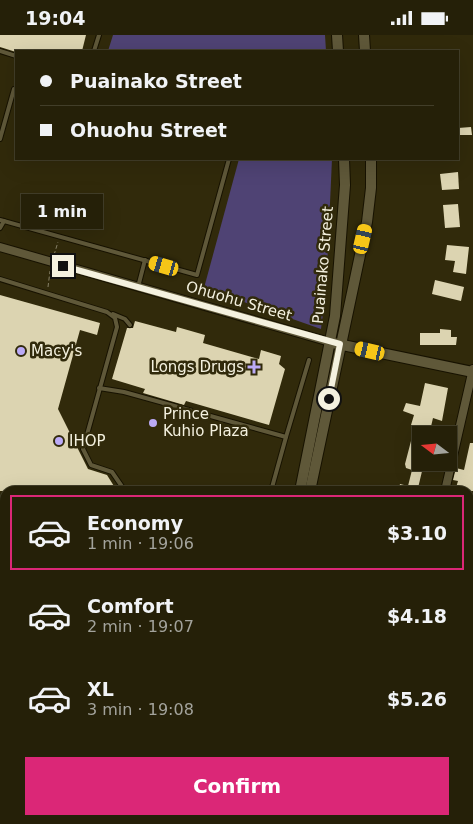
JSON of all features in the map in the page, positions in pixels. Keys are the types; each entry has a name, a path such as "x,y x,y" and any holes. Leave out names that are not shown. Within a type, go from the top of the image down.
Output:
{"street":[{"path":"337,35 338,50"},
{"path":"364,35 365,50"},
{"name":"Puainako Street","path":"311,486 335,343 345,185 344,160"},
{"name":"Puainako Street","path":"301,486 335,343 367,222 371,188 371,160"},
{"name":"Ohuohu Street","path":"0,247 335,343 473,370"},
{"path":"446,486 473,370"}],"lane":[{"path":"94,50 99,35"},
{"path":"0,51 15,56"},
{"path":"0,139 15,89"},
{"path":"0,228 2,221 197,275 229,160"},
{"path":"138,287 145,260"},
{"path":"0,279 111,314 125,319 130,325"},
{"path":"111,314 116,318 117,327 84,449 91,465 112,472 122,486"},
{"path":"272,486 309,360"},
{"path":"99,388 124,392 286,437"}],"shaded area":[{"path":"113,35 325,35 326,50 108,50"},
{"path":"239,160 332,160 326,292 321,329 204,288"}],"building":[{"path":"0,35 86,35 82,50 53,49 15,50 15,52 0,47"},
{"path":"471,127 472,135 459,135 459,128"},
{"path":"458,172 459,189 442,190 440,174"},
{"path":"458,204 460,227 445,228 443,205"},
{"path":"447,245 469,247 466,274 453,272 455,261 445,260"},
{"path":"435,280 464,287 461,301 432,294"},
{"path":"0,295 100,323 97,335 80,330 58,409 88,469 107,475 114,486 0,486"},
{"path":"135,321 176,332 177,327 205,335 203,343 259,359 261,350 281,356 279,364 285,369 269,425 186,401 184,405 143,393 145,389 112,379 127,328 133,328"},
{"path":"440,329 451,330 451,337 457,337 456,345 420,345 420,333 440,333"},
{"path":"425,383 448,388 442,421 433,418 431,426 411,425 414,415 403,411 406,403 420,406"},
{"path":"411,441 412,470 406,468 405,464"},
{"path":"470,443 473,443 473,486 456,486 458,481 453,480 455,471 458,471 458,468 464,470"},
{"path":"412,470 422,471 418,486 408,486"}],"place":[{"name":"Macy's","path":"21,351"},
{"name":"Longs Drugs","path":"254,367"},
{"name":"Prince Kuhio Plaza","path":"153,423"},
{"name":"IHOP","path":"59,441"}],"route":[{"path":"63,266 340,344 329,399"}]}
